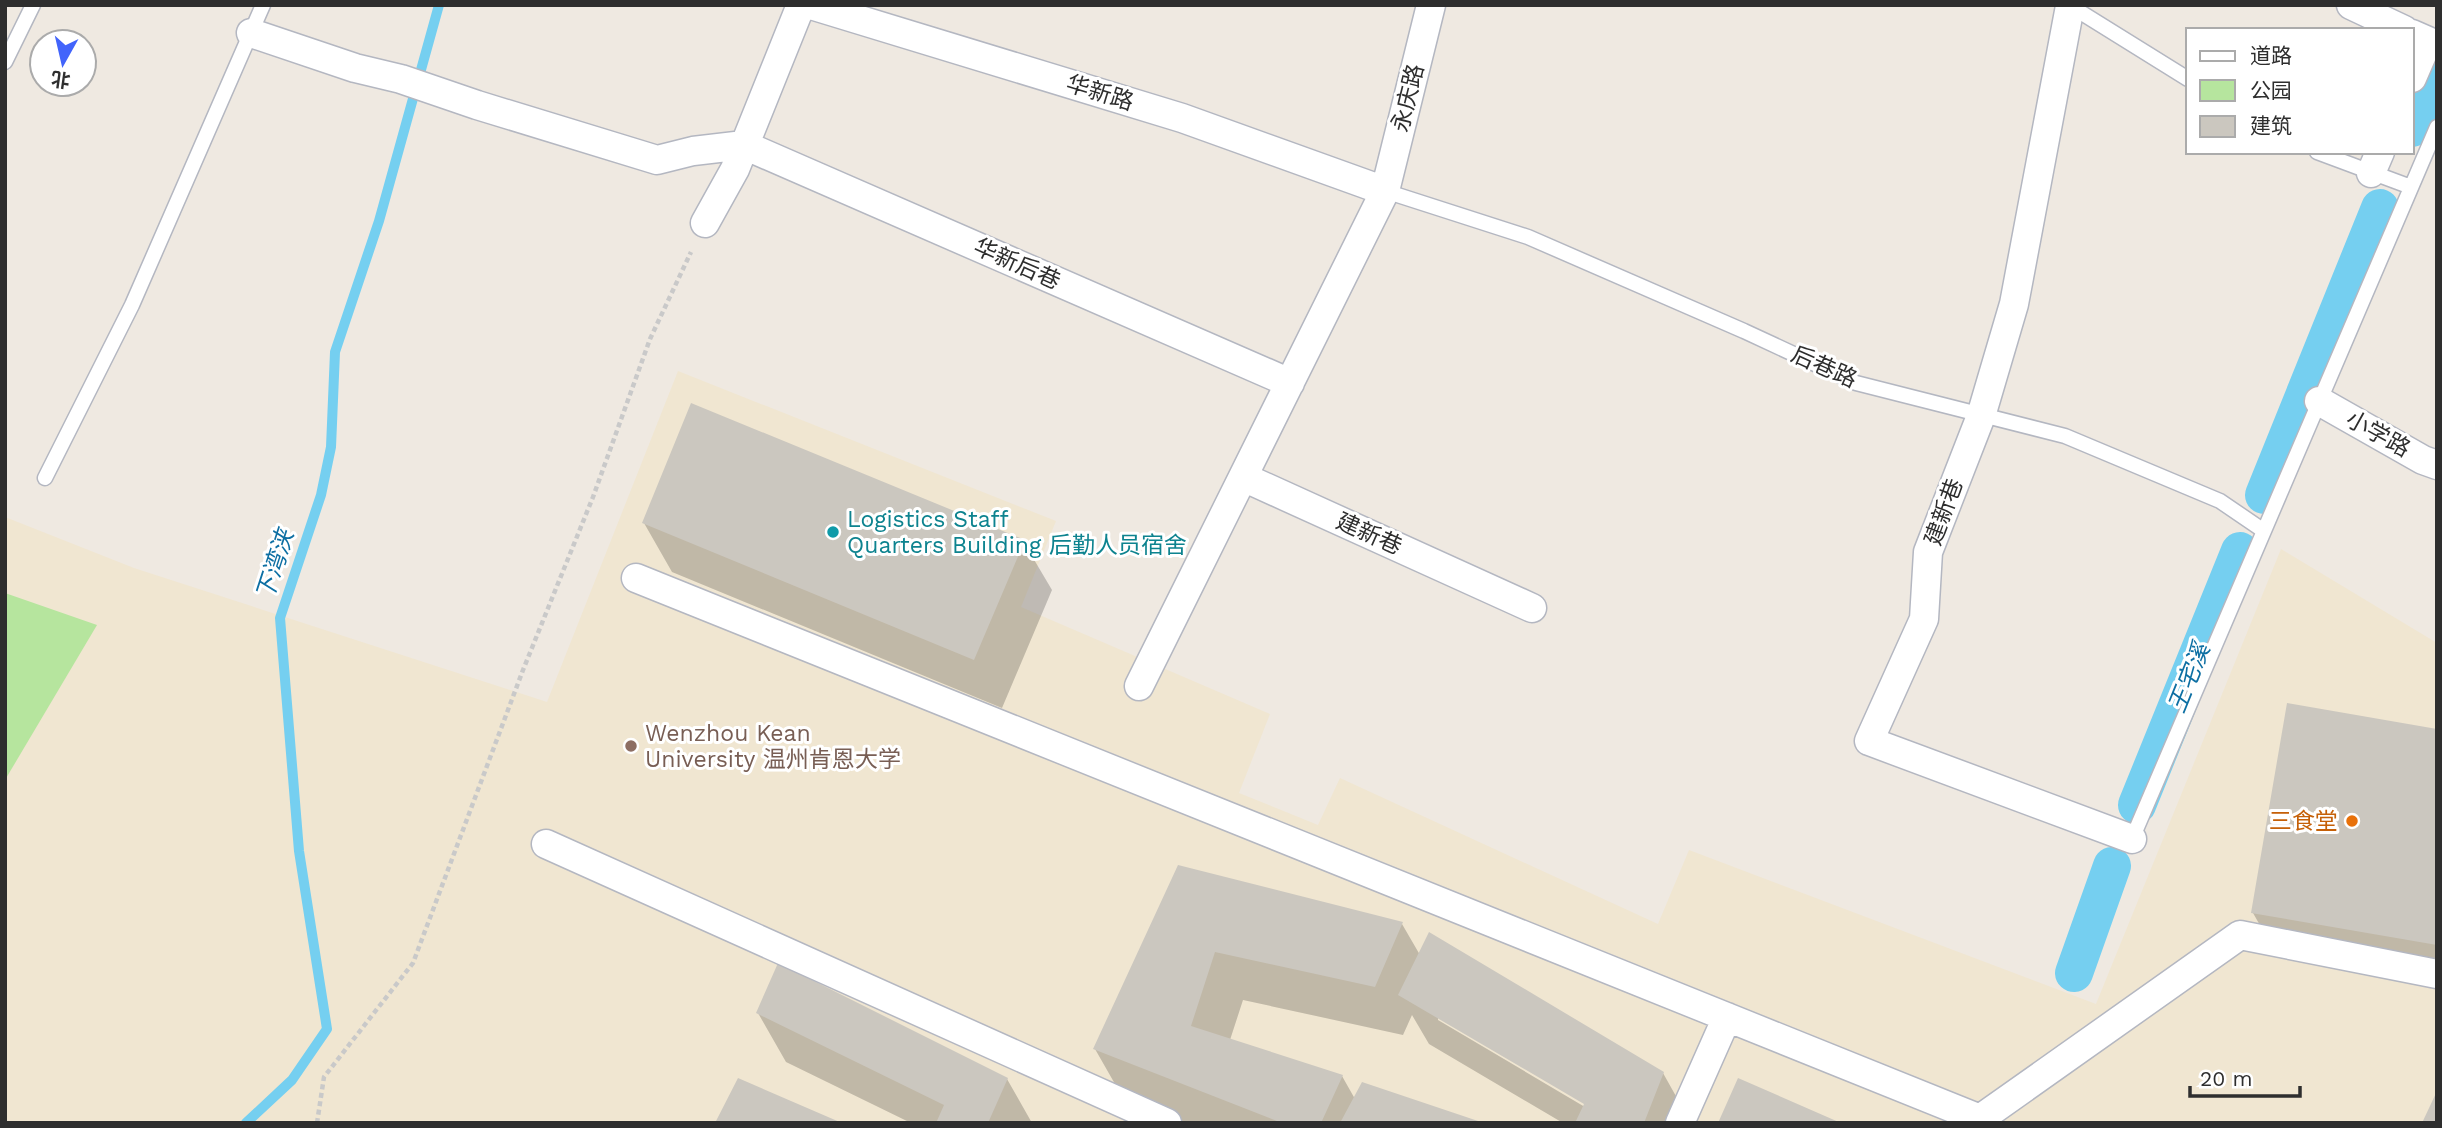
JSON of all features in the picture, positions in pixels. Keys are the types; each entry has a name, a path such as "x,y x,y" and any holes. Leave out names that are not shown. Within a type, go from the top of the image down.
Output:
{"street":[{"path":"705,223 735,169 801,5"},
{"name":"华新路","path":"811,5 1182,118 1385,191"},
{"name":"永庆路","path":"1139,686 1385,191 1431,5"},
{"name":"建新巷","path":"2070,5 2014,304 1981,416 1928,552 1924,619 1870,741 2132,839"},
{"path":"2351,5 2400,28"},
{"path":"251,33 355,68 401,79 657,160 693,151 744,145"},
{"path":"2414,35 2428,41 2414,73"},
{"name":"华新后巷","path":"744,145 1290,383"},
{"name":"小学路","path":"2319,401 2437,465"},
{"name":"建新巷","path":"1243,477 1532,608"},
{"path":"636,578 1980,1119 2240,935 2437,974"},
{"path":"546,844 1167,1123"},
{"path":"1679,1123 1727,1017"}],"lane":[{"path":"5,62 33,5"},
{"path":"44,478 132,305 263,5"},
{"path":"2070,5 2186,78"},
{"path":"2132,839 2437,127"},
{"path":"2329,154 2375,162 2410,187"},
{"name":"后巷路","path":"1385,191 1528,237 1731,325 1856,383 2064,436 2220,501 2264,531"}],"path":[{"path":"317,1123 324,1077 413,963 523,670 593,497 650,339 705,223"}],"shaded area":[{"name":"Wenzhou Kean University 温州肯恩大学","path":"678,371 1056,521 1021,607 1270,714 1239,793 1318,825 1340,778 1658,924 1689,850 2096,1004 2281,549 2437,643 2437,1123 5,1123 5,517 134,568 547,702"}],"green space":[{"path":"5,593 97,625 5,780"}],"building":[{"name":"Logistics Staff Quarters Building 后勤人员宿舍","path":"691,403 1025,540 974,660 642,523"},
{"name":"三食堂","path":"2287,703 2437,729 2437,945 2251,913"},
{"path":"1178,865 1403,922 1375,987 1215,952 1191,1026 1343,1075 1321,1123 1282,1123 1093,1049"},
{"path":"1429,932 1664,1072 1644,1123 1575,1123 1584,1104 1398,995"},
{"path":"778,963 1008,1078 988,1123 936,1123 944,1105 756,1013"},
{"path":"738,1078 842,1123 715,1123"},
{"path":"1738,1078 1841,1123 1718,1123"},
{"path":"1362,1082 1481,1122 1481,1123 1340,1123"},
{"path":"2437,1091 2437,1123 2422,1123"}],"waterway":[{"name":"下湾浃","path":"246,1123 292,1080 327,1029 299,851 280,618 321,495 331,447 335,352 379,221 439,5"},
{"path":"2414,123 2427,91 2437,77"},
{"path":"2264,495 2380,208"},
{"name":"王宅溪","path":"2137,805 2240,551"},
{"name":"王宅溪","path":"2074,973 2112,866"}],"place":[{"name":"Logistics Staff Quarters Building 后勤人员宿舍","path":"833,532"},
{"name":"Wenzhou Kean University 温州肯恩大学","path":"631,746"},
{"name":"三食堂","path":"2352,821"}]}
